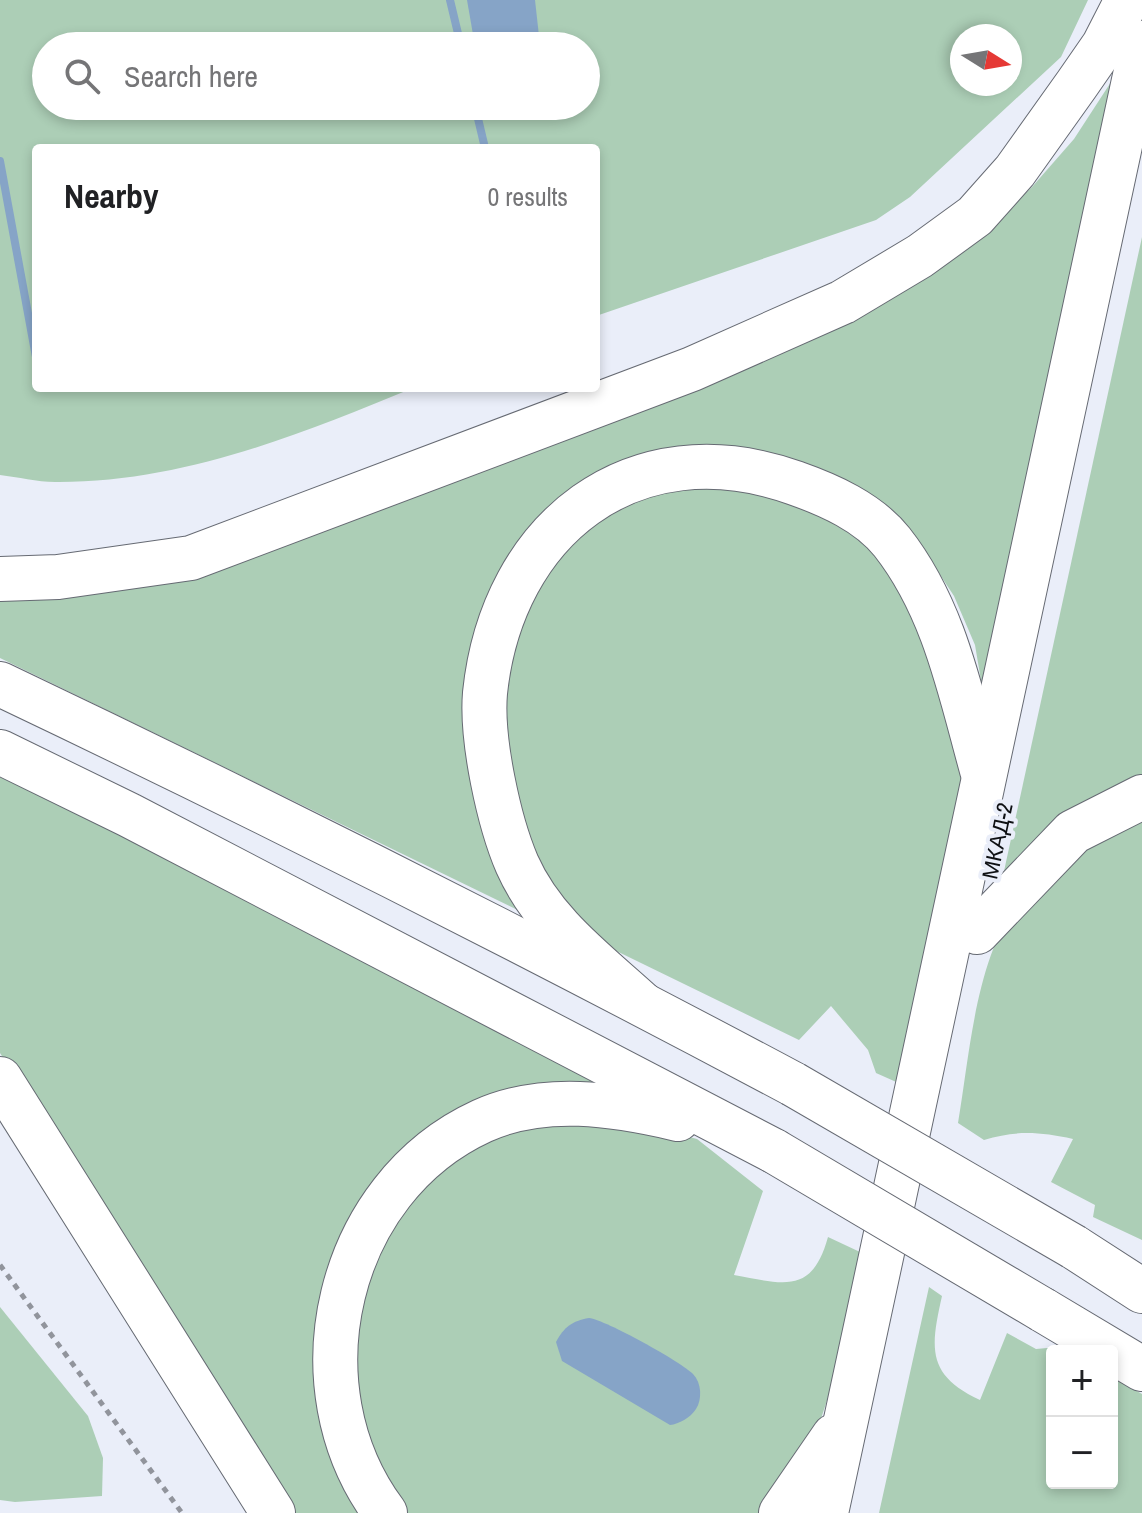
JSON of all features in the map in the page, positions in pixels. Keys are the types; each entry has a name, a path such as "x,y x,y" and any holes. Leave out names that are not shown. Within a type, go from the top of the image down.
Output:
{"highway":[{"path":"0,579 58,577 191,558 678,374 843,302 920,256 975,216 1015,171 1086,71 1127,0"},
{"path":"826,1513 1142,43"},
{"name":"МКАД-2","path":"852,1513 1142,169"},
{"path":"641,1003 558,928 533,895 502,827 489,745 485,697 493,646 509,597 535,552 578,510 632,479 670,467 716,465 773,475 823,493 858,512 891,540 944,635 983,775"},
{"path":"0,684 158,759 641,1003 793,1084 1081,1251 1142,1291"},
{"path":"0,752 129,815 755,1142 1142,1369"},
{"path":"977,932 1073,832 1142,797"},
{"path":"0,1079 273,1513"},
{"path":"385,1513 368,1490 345,1434 333,1375 337,1321 352,1261 371,1222 401,1178 442,1144 483,1120 526,1107 594,1102 755,1142"},
{"path":"1081,1251 1142,1266"},
{"path":"781,1513 846,1417"}],"path":[{"path":"0,1265 182,1513"}],"green space":[{"path":"0,0 1088,0 1061,57 1022,93 1022,24 950,24 950,96 1019,96 910,197 876,220 600,315 600,144 32,144 32,392 403,392 327,423 238,453 194,465 102,480 48,482 0,475"},
{"path":"1124,62 985,704 975,645 954,596 919,543 853,490 613,466 471,661 536,919 0,658 0,591 50,591 572,392 600,392 600,381 978,237 1032,187 1074,139"},
{"path":"1142,237 1142,781 1001,885"},
{"path":"663,478 779,488 873,544 934,636 964,776 903,1085 876,1073 868,1050 831,1006 799,1040 602,944 558,899 527,842 498,723 507,648 569,529"},
{"path":"0,777 200,872 625,1094 448,1128 329,1310 376,1513 288,1513 0,1053"},
{"path":"1142,809 1142,1240 1093,1217 1095,1205 1051,1182 1073,1139 1028,1133 984,1140 958,1123 980,992 989,960 1018,901 1039,876 1060,859"},
{"path":"525,1116 649,1126 697,1139 763,1191 734,1275 781,1282 804,1277 814,1269 828,1237 860,1252 839,1355 819,1425 787,1487 765,1513 398,1513 363,1453 346,1311 415,1176"},
{"path":"929,1287 942,1296 935,1346 942,1370 950,1381 980,1400 1007,1333 1036,1349 1046,1348 1046,1489 1118,1489 1118,1380 1142,1394 1142,1513 879,1513"},
{"path":"0,1307 88,1416 103,1458 102,1496 15,1502 0,1500"}],"water":[{"path":"467,0 535,0 539,32 473,32"},
{"path":"589,1318 643,1342 693,1374 700,1392 694,1412 670,1425 562,1361 556,1342 559,1337 569,1326"}],"waterway":[{"path":"450,0 458,32"},
{"path":"478,120 484,144"},
{"path":"0,161 32,335"}]}
